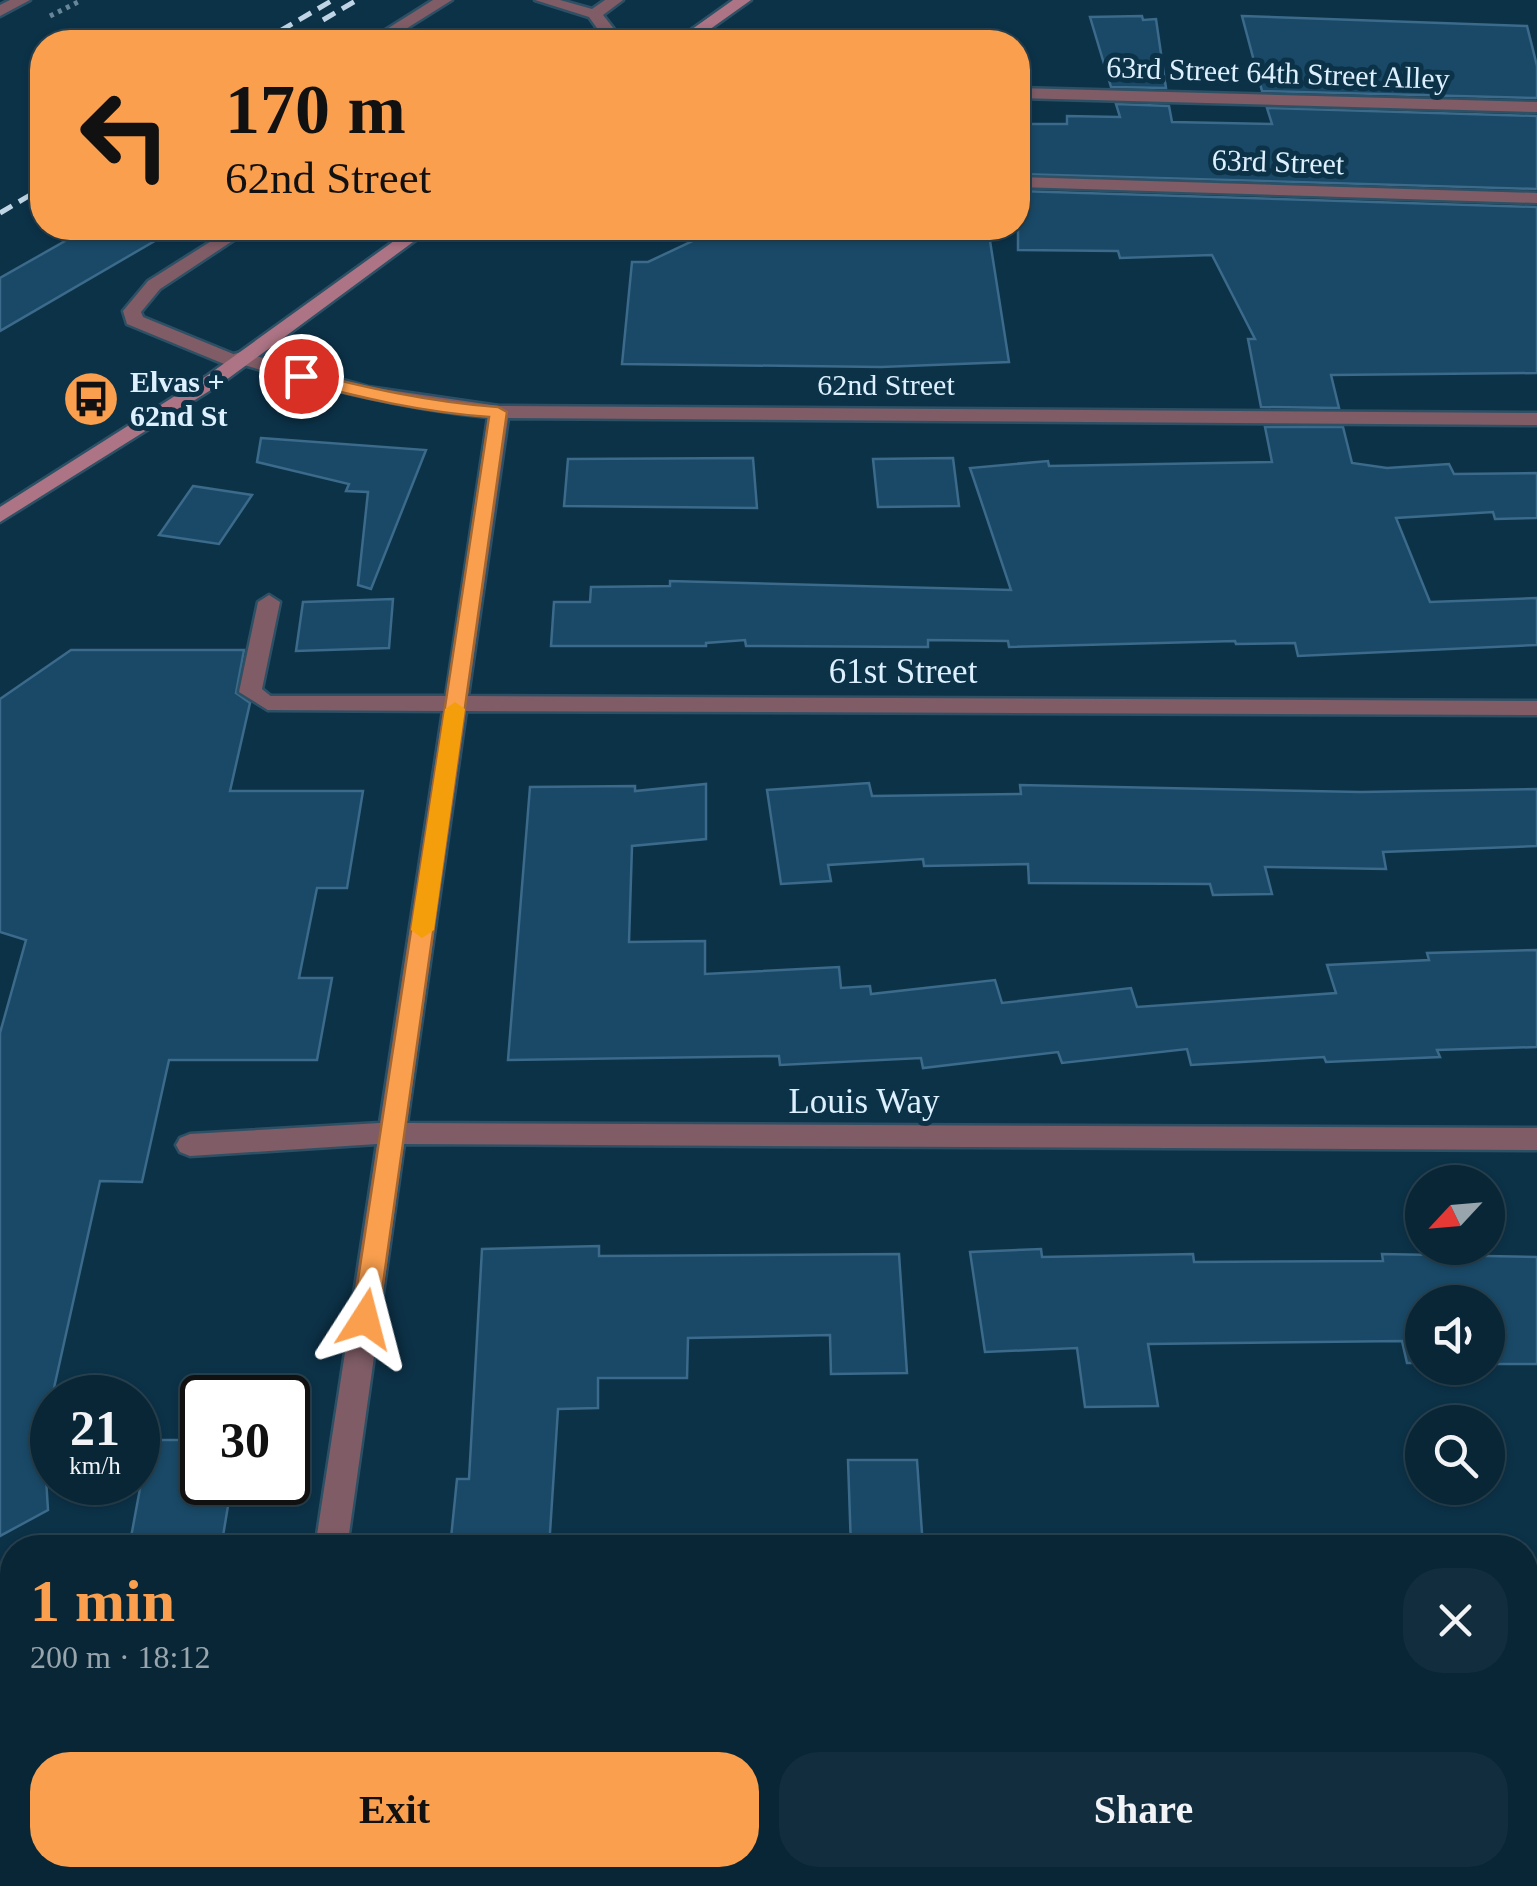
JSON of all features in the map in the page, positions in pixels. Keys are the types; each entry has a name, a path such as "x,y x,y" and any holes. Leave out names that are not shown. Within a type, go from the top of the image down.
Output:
{"main road":[{"path":"699,30 743,0"},
{"path":"0,516 239,360 406,240"}],"street":[{"path":"0,12 22,0"},
{"path":"394,30 444,0"},
{"path":"543,0 594,14 604,30"},
{"path":"594,14 615,0"},
{"name":"63rd Street 64th Street Alley","path":"1030,93 1537,108"},
{"name":"63rd Street","path":"1030,182 1537,198"},
{"name":"62nd Street","path":"225,240 154,286 132,312 134,320 239,360 374,397 436,408 498,412 1537,419"},
{"path":"332,1535 498,412"},
{"name":"61st Street","path":"269,602 250,692 268,702 1537,708"},
{"name":"Louis Way","path":"190,1144 392,1133 1537,1139"}],"building":[{"path":"1142,16 1143,20 1156,19 1166,88 1111,87 1090,17"},
{"path":"1242,16 1527,26 1537,66 1537,98 1262,91"},
{"path":"1116,104 1169,106 1172,122 1272,124 1267,108 1537,116 1537,189 1030,174 1030,124 1067,124 1067,116 1120,117"},
{"path":"1030,191 1537,207 1537,373 1331,375 1339,408 1261,407 1248,339 1255,339 1212,255 1120,258 1118,251 1018,250 1018,240 1030,240"},
{"path":"67,240 156,240 0,331 0,278"},
{"path":"695,240 990,240 1009,362 881,367 622,364 632,262 648,262"},
{"path":"1265,427 1343,427 1352,463 1387,468 1449,464 1454,474 1537,473 1537,518 1495,519 1493,512 1396,518 1430,602 1537,598 1537,645 1298,656 1295,643 1235,641 1009,647 1008,641 928,640 928,647 746,646 745,640 706,646 551,646 554,602 590,602 591,587 670,586 670,581 1011,590 970,468 1048,461 1049,466 1272,462"},
{"path":"261,438 426,450 371,589 358,585 368,492 346,491 349,484 257,462"},
{"path":"753,458 757,508 564,506 568,459"},
{"path":"953,458 959,506 878,507 873,459"},
{"path":"193,486 252,495 219,544 159,535"},
{"path":"393,599 389,648 296,651 303,602"},
{"path":"71,650 244,650 236,693 250,703 230,791 363,791 347,888 317,888 299,978 332,978 317,1060 169,1060 142,1182 100,1181 57,1375 30,1375 30,1505 48,1505 48,1510 2,1535 0,1033 26,940 0,932 0,699"},
{"path":"869,783 872,796 1021,794 1020,785 1361,792 1537,789 1537,846 1383,852 1386,869 1265,867 1272,894 1213,895 1210,884 1029,883 1028,864 924,866 923,859 828,865 831,881 781,884 767,790"},
{"path":"706,784 706,839 632,846 629,942 705,941 705,974 839,967 841,988 870,986 871,994 995,980 1002,1003 1131,988 1137,1007 1336,993 1327,965 1429,960 1427,953 1537,950 1537,1047 1437,1050 1440,1057 1326,1062 1324,1057 1191,1065 1187,1049 1062,1063 1058,1052 923,1068 921,1058 780,1065 779,1056 508,1060 530,787 635,786 635,791"},
{"path":"599,1246 599,1256 899,1254 907,1373 831,1374 830,1335 688,1338 687,1378 598,1378 598,1408 558,1409 550,1535 451,1535 457,1479 469,1479 482,1249"},
{"path":"1041,1249 1042,1257 1193,1254 1194,1262 1383,1261 1382,1254 1405,1254 1405,1265 1505,1265 1505,1256 1537,1257 1537,1364 1505,1364 1505,1285 1405,1285 1405,1354 1402,1341 1148,1344 1158,1406 1085,1407 1077,1348 985,1352 970,1252"},
{"path":"160,1440 180,1440 180,1505 228,1505 223,1535 131,1535 137,1505 160,1505"},
{"path":"848,1460 917,1460 922,1535 851,1535"}],"railway":[{"path":"282,30 333,0"},
{"path":"323,20 357,0"},
{"path":"0,213 30,195"}],"slow traffic":[{"path":"422,930 455,709"}],"place":[{"name":"Elvas + 62nd St","path":"91,399"}],"route":[{"path":"301,376 374,397 436,408 498,412 365,1319"}]}
